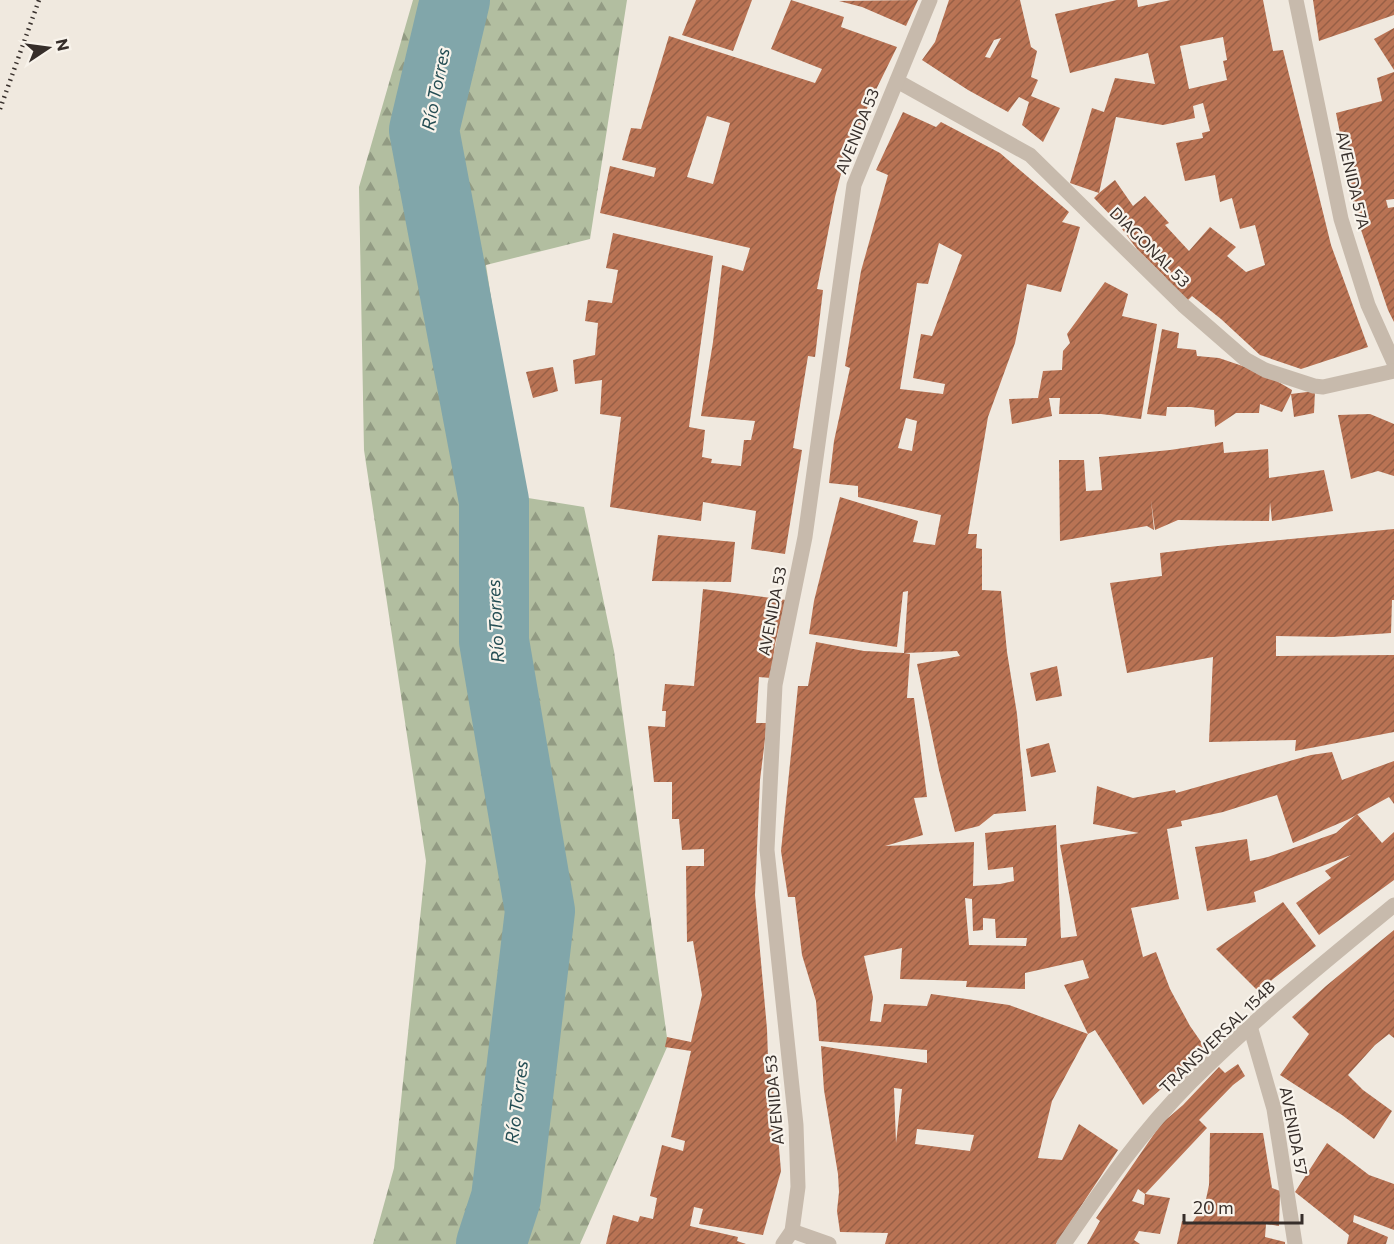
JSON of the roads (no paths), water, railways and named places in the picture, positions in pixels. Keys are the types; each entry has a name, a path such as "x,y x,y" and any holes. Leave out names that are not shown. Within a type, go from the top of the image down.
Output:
{"lane":[{"name":"AVENIDA 53","path":"788,1237 798,1187 796,1125 768,850 775,685 805,537 854,185 930,0"},
{"name":"AVENIDA 57A","path":"1296,0 1341,219 1368,305 1394,363"},
{"name":"DIAGONAL 53","path":"897,81 1030,155 1183,305 1245,359 1265,370 1323,387 1394,371"},
{"name":"TRANSVERSAL 154B","path":"1064,1244 1114,1170 1190,1084 1250,1026 1394,905"},
{"name":"AVENIDA 57","path":"1250,1026 1274,1109 1295,1244"},
{"path":"788,1237 829,1244"}],"waterway":[{"name":"Río Torres","path":"455,0 424,130 494,501 494,641 540,911 506,1198 491,1244"}],"railway":[{"path":"0,109 39,0"}]}
